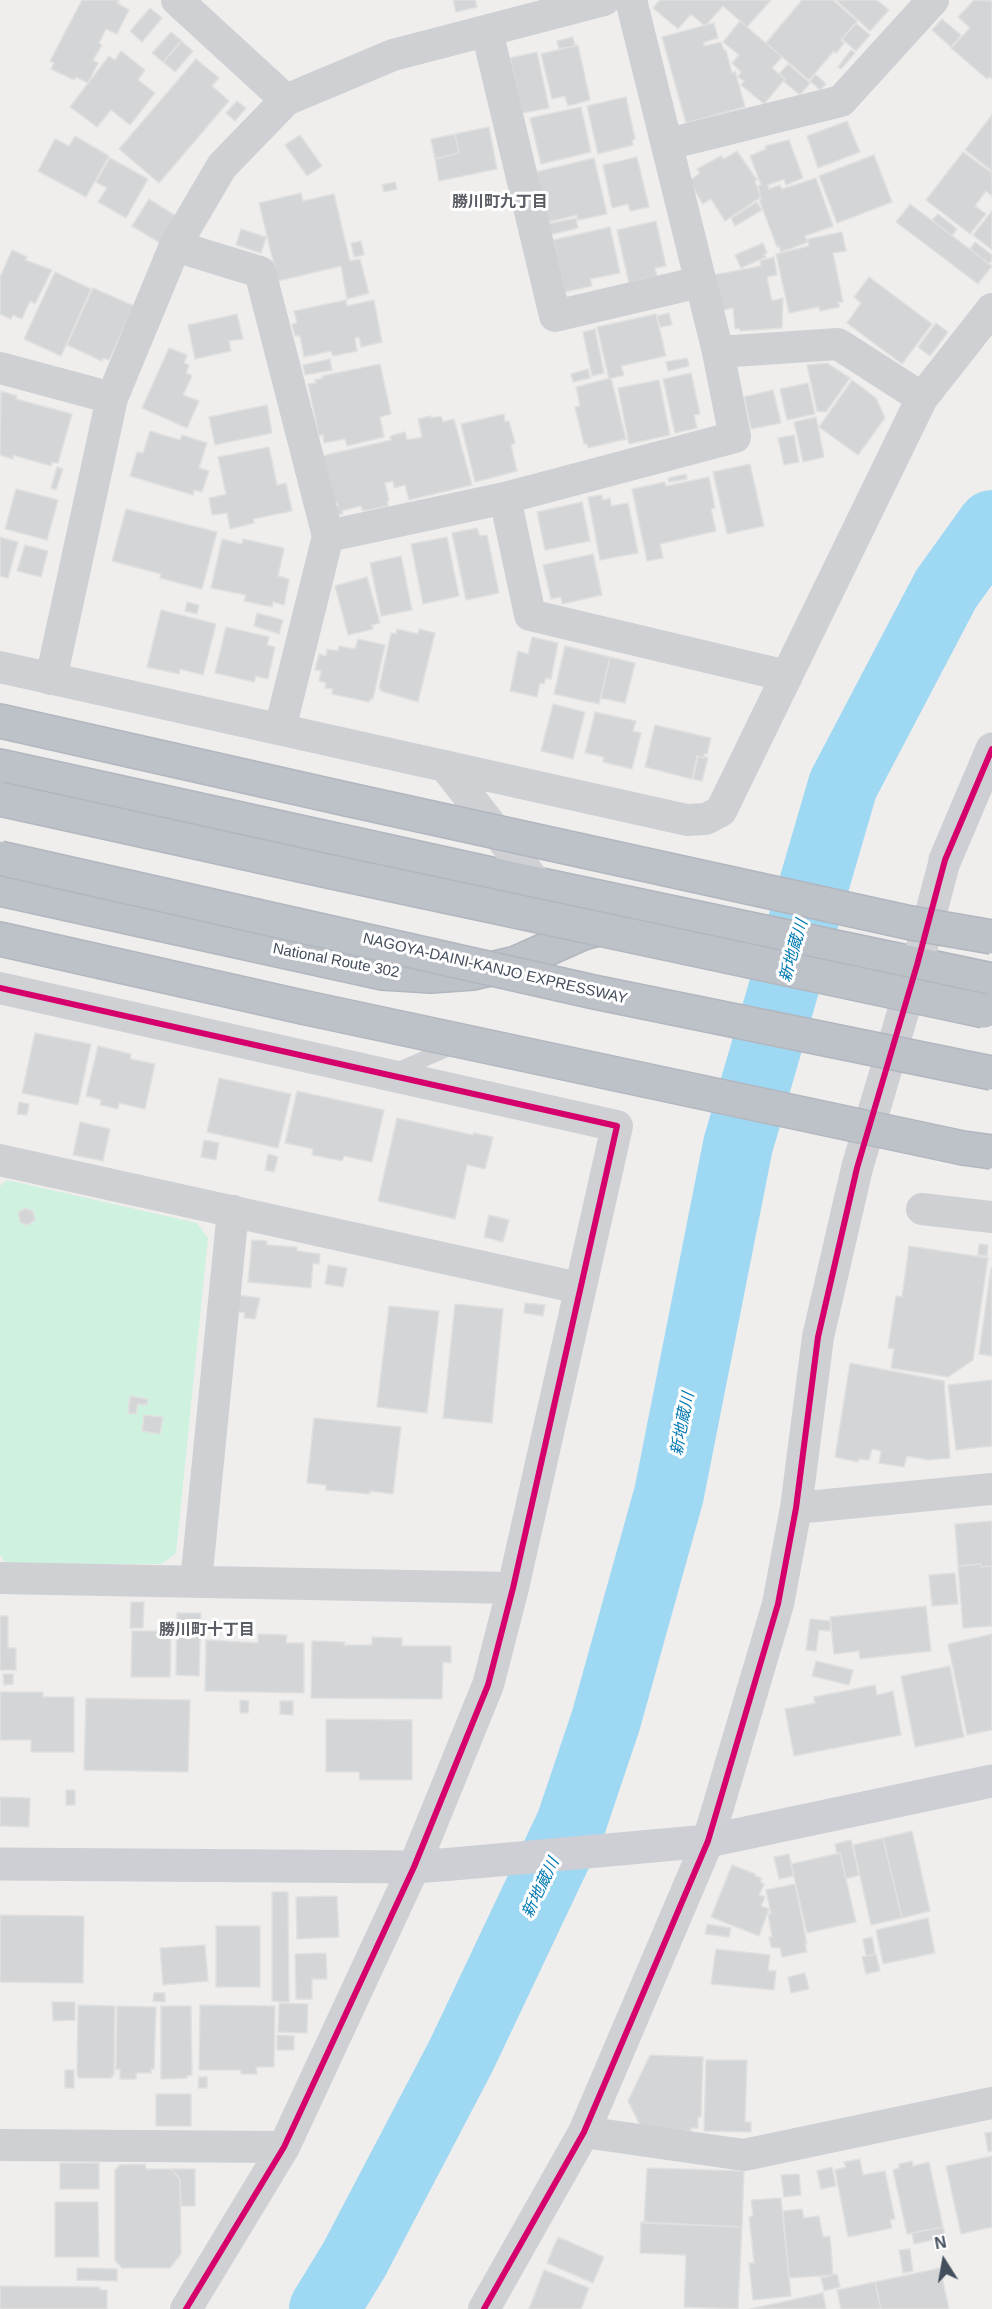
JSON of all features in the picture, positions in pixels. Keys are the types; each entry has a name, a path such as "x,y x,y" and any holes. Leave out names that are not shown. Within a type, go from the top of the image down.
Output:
{"highway":[{"path":"0,721 911,923 992,937"},
{"name":"National Route 302","path":"0,766 537,884 992,980"},
{"path":"0,799 992,1012"},
{"name":"NAGOYA-DAINI-KANJO EXPRESSWAY","path":"0,858 594,992 992,1073"},
{"name":"National Route 302","path":"0,889 382,973 431,976 473,974 516,963 583,933 622,923 658,919 704,919"},
{"path":"0,939 302,1007 952,1146 992,1152"}],"street":[{"path":"177,0 286,100"},
{"path":"51,679 112,398 175,246 222,166 286,100 393,55 604,0"},
{"path":"328,536 505,498 735,437 718,352 631,0"},
{"path":"668,144 841,101 933,0"},
{"path":"487,31 555,316 700,282"},
{"path":"175,246 260,272 328,536 280,729"},
{"path":"0,667 687,820 706,819 720,812 922,398 992,309"},
{"path":"718,352 838,344 922,398"},
{"path":"0,368 112,398"},
{"path":"505,498 530,615 787,676"},
{"path":"484,2309 584,2132 708,1841 778,1604 796,1508 821,1326 857,1168 917,965 945,860 992,749"},
{"path":"445,766 537,884"},
{"path":"0,988 617,1126 513,1588 488,1684 414,1866 285,2147 186,2309"},
{"path":"0,1160 579,1288"},
{"path":"922,1209 992,1217"},
{"path":"196,1582 233,1211"},
{"path":"796,1508 992,1489"},
{"path":"0,1578 513,1588"},
{"path":"0,1864 414,1866 453,1864 708,1841 992,1781"},
{"path":"584,2132 744,2156 992,2103"},
{"path":"0,2145 285,2147"}],"lane":[{"path":"387,1075 456,1045"}],"green space":[{"path":"7,1180 197,1223 208,1238 176,1553 162,1564 8,1565 0,1555 0,1186"}],"building":[{"path":"82,0 119,0 117,3 129,10 117,34 106,29 99,43 102,45 93,60 98,63 88,83 76,77 74,80 51,69 54,63 50,61"},
{"path":"453,0 475,0 477,7 456,12"},
{"path":"660,0 771,0 747,27 723,6 705,26 691,14 678,29 653,8"},
{"path":"802,0 833,0 857,21 841,40 844,43 836,53 834,51 809,80 766,43"},
{"path":"836,0 877,0 889,10 870,31"},
{"path":"974,0 992,1 992,79 990,77 987,79 951,48 970,28 958,17"},
{"path":"150,8 162,18 142,42 130,31"},
{"path":"942,19 961,35 951,47 932,30"},
{"path":"740,21 782,57 772,68 785,79 764,104 741,85 744,81 738,77 741,72 732,63 739,55 723,42"},
{"path":"714,23 718,38 704,42 704,46 721,42 726,50 732,73 735,71 745,107 686,123 662,37"},
{"path":"856,23 870,35 856,51 842,39"},
{"path":"171,32 182,41 163,62 152,53"},
{"path":"573,37 575,46 559,49 557,41"},
{"path":"181,41 193,51 175,72 163,62"},
{"path":"578,45 590,100 568,106 565,96 552,99 541,54"},
{"path":"851,50 855,53 841,69 838,67"},
{"path":"121,51 145,70 138,80 155,93 130,125 111,110 97,127 70,107 109,56 115,60"},
{"path":"537,52 549,108 522,113 510,58"},
{"path":"196,59 219,78 212,86 229,101 159,183 119,149"},
{"path":"788,64 810,83 800,95 783,81 785,79 779,74"},
{"path":"815,74 826,84 820,90 810,81"},
{"path":"626,97 635,139 632,140 633,145 598,154 587,106"},
{"path":"237,101 246,108 235,121 226,113"},
{"path":"581,107 591,152 541,164 530,118"},
{"path":"992,115 992,171 965,150"},
{"path":"847,121 860,152 818,168 807,136"},
{"path":"489,127 497,169 439,181 435,159 459,153 455,134"},
{"path":"455,134 459,153 435,159 431,139"},
{"path":"300,135 322,166 307,176 285,145"},
{"path":"75,136 109,156 86,197 38,171 55,139 69,146"},
{"path":"789,140 803,178 786,185 784,179 768,185 769,189 780,185 782,189 816,178 833,226 805,236 808,242 781,252 759,199 761,199 758,186 761,185 750,156 766,149 765,146"},
{"path":"737,151 757,180 755,181 761,197 725,221 711,199 703,204 689,181 700,173 697,169 721,156 724,159"},
{"path":"963,152 992,173 992,196 986,191 975,206 986,214 970,234 926,200"},
{"path":"874,155 892,202 837,223 819,176"},
{"path":"637,157 649,207 630,211 628,204 612,208 603,165"},
{"path":"110,158 148,179 126,218 98,202 107,188 96,182"},
{"path":"594,158 607,214 578,220 577,215 548,222 536,172"},
{"path":"395,182 397,189 384,192 382,185"},
{"path":"301,193 303,201 334,194 350,261 360,259 369,293 347,299 341,266 278,281 259,203"},
{"path":"149,199 176,216 160,243 132,226"},
{"path":"757,202 762,210 735,226 731,218"},
{"path":"910,204 992,266 978,284 896,222"},
{"path":"992,211 992,250 973,235"},
{"path":"938,214 957,229 952,236 932,220"},
{"path":"576,218 578,228 550,235 547,224"},
{"path":"656,221 666,266 655,268 657,276 629,283 617,230"},
{"path":"610,227 620,273 590,279 592,286 565,292 553,240"},
{"path":"241,229 266,237 261,253 236,245"},
{"path":"842,232 846,251 833,253 843,302 838,302 840,307 820,311 819,307 789,313 776,254 809,246 808,239"},
{"path":"361,241 364,255 354,257 351,243"},
{"path":"975,242 992,255 989,264 970,249"},
{"path":"763,243 767,253 764,254 766,257 741,268 735,255"},
{"path":"12,250 27,257 25,260 52,270 35,304 30,301 22,319 13,315 11,319 0,314 0,277"},
{"path":"774,257 777,275 767,277 772,301 783,298 782,328 740,331 739,328 735,329 733,308 720,311 713,275 761,266 760,261"},
{"path":"55,272 91,289 61,356 24,339"},
{"path":"869,277 932,324 902,364 847,323 861,303 854,297"},
{"path":"93,288 134,306 109,360 103,358 102,361 67,345"},
{"path":"346,300 347,306 374,300 382,342 361,347 359,337 355,338 357,351 333,356 331,351 304,357 300,336 295,336 292,324 297,323 294,311"},
{"path":"669,313 672,325 660,327 657,316"},
{"path":"237,314 243,339 229,341 231,351 195,359 188,325"},
{"path":"656,314 666,356 621,366 624,375 609,379 597,327"},
{"path":"936,323 948,332 930,356 918,347"},
{"path":"595,329 604,373 592,376 583,332"},
{"path":"169,348 187,355 184,363 189,365 186,373 192,376 183,395 199,401 187,428 142,408"},
{"path":"687,358 689,366 668,371 666,362"},
{"path":"330,359 332,370 305,375 303,365"},
{"path":"827,363 850,378 826,412 817,411 807,365"},
{"path":"380,364 391,414 380,417 384,437 347,446 345,439 324,443 323,435 319,436 308,384 316,383 315,380 323,378 322,376"},
{"path":"588,369 590,378 573,382 571,374"},
{"path":"691,373 700,414 694,415 697,428 675,433 663,379"},
{"path":"611,378 626,439 588,448 587,444 584,444 575,407 580,406 576,387"},
{"path":"659,380 670,435 629,444 618,388"},
{"path":"852,380 876,398 885,418 858,455 819,427"},
{"path":"808,383 815,414 787,420 780,389"},
{"path":"773,390 781,423 751,429 744,397"},
{"path":"1,391 17,396 16,399 72,414 58,463 52,462 51,466 13,455 13,459 0,455"},
{"path":"267,405 272,433 215,445 209,417"},
{"path":"504,414 505,422 509,421 515,443 511,445 517,471 475,482 461,424"},
{"path":"431,416 431,418 441,416 443,422 454,419 472,485 409,500 405,485 394,488 393,481 385,483 388,506 363,511 361,506 336,515 335,508 338,506 337,503 334,504 322,456 391,440 390,437 393,435 405,432 407,440 422,437 418,419"},
{"path":"816,417 824,457 803,462 794,422"},
{"path":"150,431 180,440 182,435 207,443 199,468 209,471 202,492 194,490 193,495 130,476 137,452 143,453"},
{"path":"794,435 799,462 784,465 778,438"},
{"path":"269,447 277,485 286,483 292,511 253,519 254,523 230,529 227,513 212,515 209,498 226,494 218,457"},
{"path":"750,464 764,526 727,534 713,472"},
{"path":"57,467 63,469 56,490 51,488"},
{"path":"686,474 687,479 669,482 668,478"},
{"path":"709,477 715,508 711,509 716,531 660,544 663,558 647,561 632,489 665,482 666,486"},
{"path":"16,489 58,500 47,540 5,529"},
{"path":"602,495 603,500 610,498 611,506 628,503 638,553 600,560 588,497"},
{"path":"582,502 590,541 545,550 537,512"},
{"path":"126,509 217,532 202,589 160,578 161,574 112,561"},
{"path":"477,528 480,536 487,535 499,593 466,600 452,533"},
{"path":"0,537 18,542 8,578 0,576"},
{"path":"447,537 459,596 423,604 411,544"},
{"path":"222,539 242,544 243,539 284,548 278,576 289,579 284,605 273,602 272,607 244,601 246,595 211,588"},
{"path":"25,545 48,551 41,577 17,571"},
{"path":"593,554 602,595 562,604 561,597 551,599 543,565"},
{"path":"401,556 412,610 381,616 370,563"},
{"path":"367,577 380,623 372,625 373,629 348,635 335,586"},
{"path":"187,602 199,605 197,614 185,611"},
{"path":"161,610 216,624 203,675 180,669 179,674 147,667"},
{"path":"257,613 283,620 279,634 254,626"},
{"path":"226,627 269,637 267,645 275,647 268,679 256,676 254,682 215,673"},
{"path":"397,629 418,634 419,629 435,633 418,702 381,691 379,688 391,633 396,634"},
{"path":"532,637 558,643 551,679 546,678 544,684 540,683 537,697 510,691 518,651 528,654"},
{"path":"358,639 385,645 373,699 369,702 332,694 333,689 325,688 326,683 319,681 321,671 315,670 319,654 326,656 327,649 338,651 339,646 355,649"},
{"path":"565,646 610,657 599,704 554,694"},
{"path":"610,657 635,663 625,703 601,698"},
{"path":"553,704 585,712 573,759 541,751"},
{"path":"595,712 636,721 633,731 641,733 632,769 603,762 604,757 585,753"},
{"path":"655,725 711,738 707,754 704,754 703,758 697,756 692,779 645,767"},
{"path":"704,756 708,758 702,781 693,779 698,757 704,758"},
{"path":"35,1033 91,1044 78,1105 22,1093"},
{"path":"98,1046 131,1054 130,1059 155,1064 145,1109 119,1103 118,1109 100,1105 101,1100 86,1096"},
{"path":"219,1078 291,1094 278,1148 207,1132"},
{"path":"297,1091 384,1110 372,1162 344,1156 342,1161 312,1155 313,1149 285,1143"},
{"path":"19,1102 29,1104 27,1115 17,1114"},
{"path":"397,1118 473,1135 474,1133 493,1137 485,1169 467,1165 455,1219 378,1201"},
{"path":"80,1122 110,1129 103,1161 73,1155"},
{"path":"204,1140 219,1143 216,1160 201,1157"},
{"path":"268,1154 278,1157 274,1172 265,1170"},
{"path":"25,1208 33,1211 35,1220 27,1225 20,1222 18,1213"},
{"path":"489,1215 509,1220 503,1242 484,1237"},
{"path":"252,1240 267,1241 267,1245 297,1247 297,1251 320,1254 319,1264 313,1263 311,1288 248,1282"},
{"path":"979,1244 988,1245 987,1256 978,1255"},
{"path":"909,1246 988,1258 973,1360 948,1377 891,1368 894,1349 888,1348 896,1296 902,1297"},
{"path":"328,1265 347,1268 343,1287 325,1284"},
{"path":"992,1268 992,1356 979,1354"},
{"path":"238,1295 260,1298 255,1319 244,1318 245,1313 236,1311"},
{"path":"525,1303 545,1305 543,1316 524,1313"},
{"path":"455,1304 503,1309 492,1423 443,1418"},
{"path":"389,1306 439,1311 427,1413 377,1407"},
{"path":"850,1363 944,1381 950,1458 928,1460 907,1456 904,1467 879,1463 881,1451 872,1449 869,1460 859,1459 858,1462 835,1457"},
{"path":"992,1380 992,1446 956,1450 948,1385"},
{"path":"130,1396 148,1399 147,1405 138,1404 136,1414 128,1413"},
{"path":"144,1415 163,1417 160,1434 142,1431"},
{"path":"314,1418 401,1427 393,1494 326,1490 326,1485 307,1483"},
{"path":"992,1521 992,1566 981,1567 981,1564 958,1566 955,1524"},
{"path":"981,1564 981,1567 992,1566 992,1626 963,1628 958,1566"},
{"path":"955,1573 958,1604 932,1606 929,1575"},
{"path":"131,1602 144,1602 143,1628 130,1628"},
{"path":"926,1606 931,1651 860,1659 859,1651 834,1654 830,1617"},
{"path":"177,1613 201,1613 199,1676 176,1675"},
{"path":"0,1616 8,1616 8,1648 16,1648 16,1670 0,1670"},
{"path":"810,1619 831,1621 830,1631 819,1630 816,1651 806,1650"},
{"path":"132,1631 171,1631 170,1677 131,1677"},
{"path":"258,1634 287,1635 286,1643 304,1643 304,1693 205,1691 206,1640 258,1643"},
{"path":"992,1634 992,1730 967,1735 948,1644"},
{"path":"372,1637 402,1638 402,1646 451,1646 451,1663 443,1662 442,1699 311,1698 312,1641 345,1642 344,1645 372,1645"},
{"path":"816,1661 853,1670 849,1685 812,1676"},
{"path":"950,1666 964,1737 915,1747 901,1676"},
{"path":"3,1674 13,1674 13,1684 4,1685"},
{"path":"875,1685 877,1695 893,1691 901,1735 794,1756 785,1709 815,1703 814,1697"},
{"path":"0,1692 43,1692 43,1697 74,1697 74,1752 31,1752 31,1740 0,1740"},
{"path":"86,1698 190,1700 188,1772 84,1770"},
{"path":"240,1700 249,1701 248,1713 240,1713"},
{"path":"280,1701 293,1701 293,1715 280,1714"},
{"path":"326,1719 412,1720 412,1780 360,1780 359,1772 326,1772"},
{"path":"66,1790 75,1790 75,1805 66,1805"},
{"path":"0,1797 30,1798 29,1827 0,1826"},
{"path":"912,1831 930,1911 902,1918 883,1838"},
{"path":"883,1838 902,1918 871,1925 853,1845"},
{"path":"851,1840 859,1875 846,1879 840,1853 837,1854 835,1844"},
{"path":"840,1853 856,1922 807,1933 791,1864"},
{"path":"789,1854 794,1876 779,1879 774,1857"},
{"path":"732,1865 762,1878 760,1882 764,1884 759,1895 765,1897 761,1906 769,1909 759,1936 711,1917"},
{"path":"795,1884 807,1952 782,1957 780,1948 771,1947 769,1937 772,1937 768,1914 771,1914 766,1890"},
{"path":"272,1892 288,1892 289,2002 272,2001"},
{"path":"337,1896 339,1937 297,1939 296,1897"},
{"path":"0,1915 84,1916 83,1983 0,1982"},
{"path":"928,1918 935,1953 883,1964 876,1930"},
{"path":"707,1924 731,1928 729,1937 705,1934"},
{"path":"216,1926 260,1926 260,1987 216,1987"},
{"path":"872,1937 875,1954 866,1956 863,1939"},
{"path":"205,1945 208,1981 163,1985 160,1948"},
{"path":"716,1949 770,1955 768,1971 776,1971 774,1990 711,1984"},
{"path":"326,1953 327,1979 312,1979 312,1999 296,1999 295,1954"},
{"path":"876,1954 880,1971 866,1974 862,1957"},
{"path":"805,1973 809,1989 791,1993 788,1977"},
{"path":"154,1993 165,1993 165,2002 153,2001"},
{"path":"52,2002 75,2002 75,2020 53,2021"},
{"path":"279,2003 308,2004 307,2033 278,2032"},
{"path":"78,2005 115,2006 114,2075 112,2078 79,2078 77,2075"},
{"path":"200,2005 275,2006 274,2067 256,2067 257,2074 241,2074 241,2070 199,2070"},
{"path":"117,2006 156,2007 154,2069 151,2069 151,2073 136,2073 136,2079 120,2079 120,2069 116,2070"},
{"path":"161,2006 191,2006 192,2075 187,2078 161,2079"},
{"path":"277,2035 294,2036 294,2050 277,2050"},
{"path":"650,2055 703,2057 701,2117 698,2117 698,2128 691,2128 691,2131 642,2129 628,2101"},
{"path":"706,2060 747,2060 745,2122 751,2122 751,2132 704,2131"},
{"path":"65,2070 74,2070 74,2088 65,2088"},
{"path":"199,2077 207,2077 207,2088 198,2088"},
{"path":"156,2094 191,2094 191,2126 156,2126"},
{"path":"992,2132 992,2151 988,2152 985,2133"},
{"path":"992,2156 992,2227 961,2234 946,2166"},
{"path":"860,2159 863,2175 885,2171 895,2219 890,2220 892,2228 848,2237 835,2170 846,2167 844,2162"},
{"path":"912,2161 913,2166 929,2162 943,2227 907,2234 893,2170 899,2168 899,2164"},
{"path":"60,2163 99,2163 99,2189 60,2189"},
{"path":"145,2164 146,2169 171,2169 180,2179 181,2254 170,2268 122,2268 115,2260 115,2170 120,2165"},
{"path":"832,2167 836,2186 821,2189 817,2171"},
{"path":"647,2168 744,2171 742,2227 644,2223"},
{"path":"171,2169 195,2169 195,2206 181,2206 180,2179"},
{"path":"799,2174 801,2195 784,2197 781,2175"},
{"path":"781,2198 791,2296 753,2300 749,2263 754,2263 749,2217 753,2216 751,2200"},
{"path":"55,2202 98,2202 99,2257 55,2257"},
{"path":"802,2209 804,2218 819,2216 823,2237 830,2236 833,2275 789,2278 783,2211"},
{"path":"641,2222 742,2227 738,2309 684,2307 686,2255 640,2253"},
{"path":"943,2227 946,2237 914,2244 912,2233"},
{"path":"558,2237 604,2257 593,2283 547,2263"},
{"path":"910,2249 913,2271 903,2273 899,2250"},
{"path":"77,2268 117,2269 117,2281 77,2280"},
{"path":"940,2268 949,2309 881,2309 875,2282"},
{"path":"544,2270 589,2288 581,2309 529,2309"},
{"path":"837,2274 840,2287 824,2291 821,2278"},
{"path":"875,2282 881,2309 841,2309 837,2290"},
{"path":"0,2286 100,2287 100,2290 107,2290 107,2309 0,2309"},
{"path":"823,2293 826,2309 750,2309"}],"waterway":[{"name":"新地蔵川","path":"324,2309 354,2260 461,2056 571,1824 606,1720 669,1494 738,1145 843,785 946,589 992,525"}],"cycle path":[{"path":"484,2309 584,2132 708,1841 778,1604 796,1508 818,1337 857,1168 917,965 945,860 992,749"},
{"path":"0,988 617,1126 513,1588 488,1685 414,1867 284,2147 186,2309"}],"district":[{"name":"勝川町九丁目","path":"500,203"},
{"name":"勝川町十丁目","path":"207,1631"}]}
